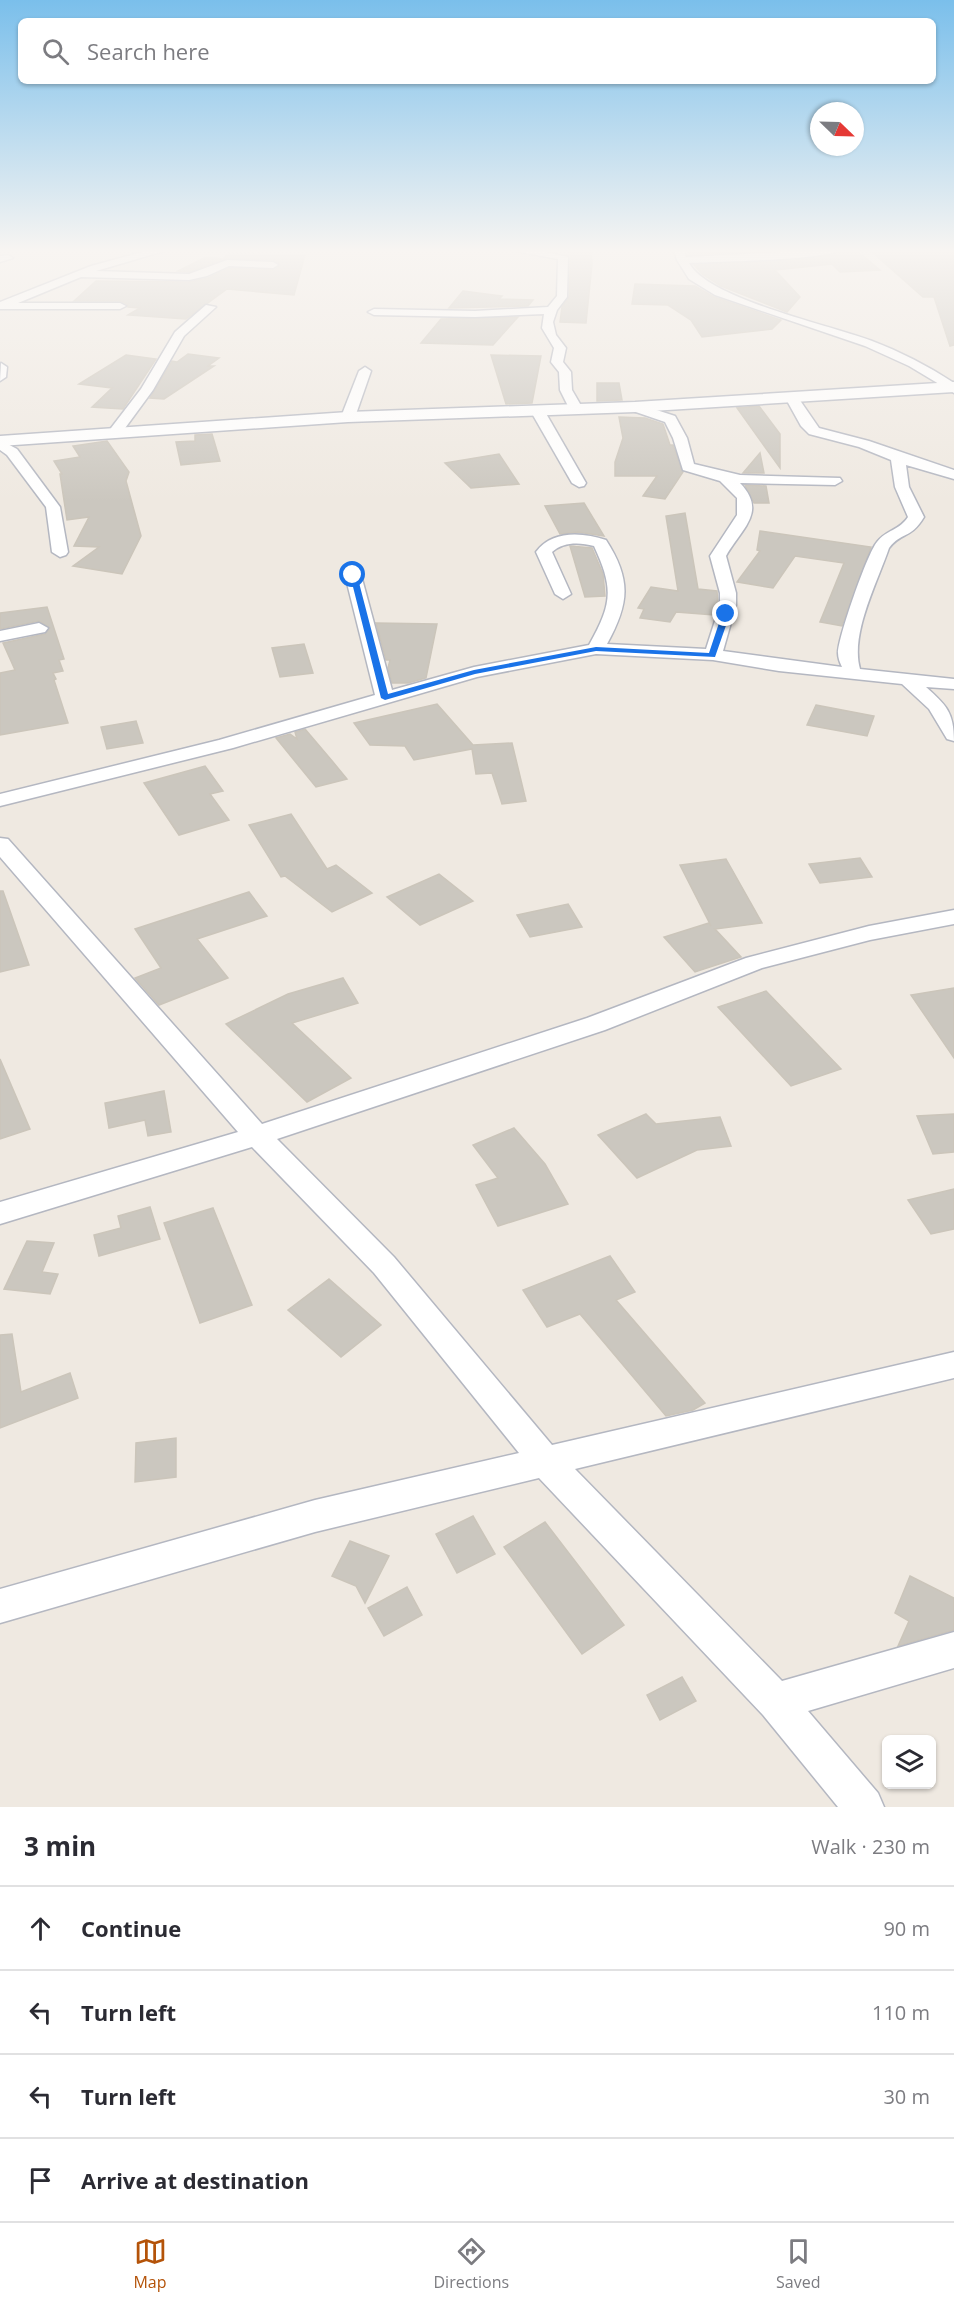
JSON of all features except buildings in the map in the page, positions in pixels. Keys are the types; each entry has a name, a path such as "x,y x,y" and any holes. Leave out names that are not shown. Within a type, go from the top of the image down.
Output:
{"street":[{"path":"115,432 147,390 180,333"},
{"path":"549,333 549,337 560,348 557,362 565,372 566,390 576,409"},
{"path":"842,333 893,353 953,387"},
{"path":"348,417 365,370"},
{"path":"0,442 348,417 635,407 672,412 792,399 953,387"},
{"path":"792,399 808,426 814,430 864,444 898,458 954,475"},
{"path":"537,410 579,483"},
{"path":"672,412 688,466 724,477 835,481"},
{"path":"0,442 12,452 53,507 60,552"},
{"path":"852,672 847,654 849,638 881,547 890,536 908,530 916,517 902,487 898,458"},
{"path":"712,655 728,605 728,593 718,556 747,509 747,498 740,488 724,477"},
{"path":"562,594 544,552 546,546 552,542 584,539 600,543 618,579 620,597 614,617 596,649"},
{"path":"353,575 385,698"},
{"path":"0,636 39,628"},
{"path":"0,800 226,744 474,672 596,649 712,655 779,666 954,684"},
{"path":"907,679 936,706 954,735"},
{"path":"936,706 944,693 954,690"},
{"path":"0,844 257,1136 384,1265 546,1462 776,1702 864,1807"},
{"path":"0,1213 257,1136 596,1024 754,963 870,933 954,917"},
{"path":"0,1606 315,1516 954,1365"},
{"path":"776,1702 954,1650"}],"route":[{"path":"353,575 385,698 474,672 596,649 712,655 726,614"}]}
